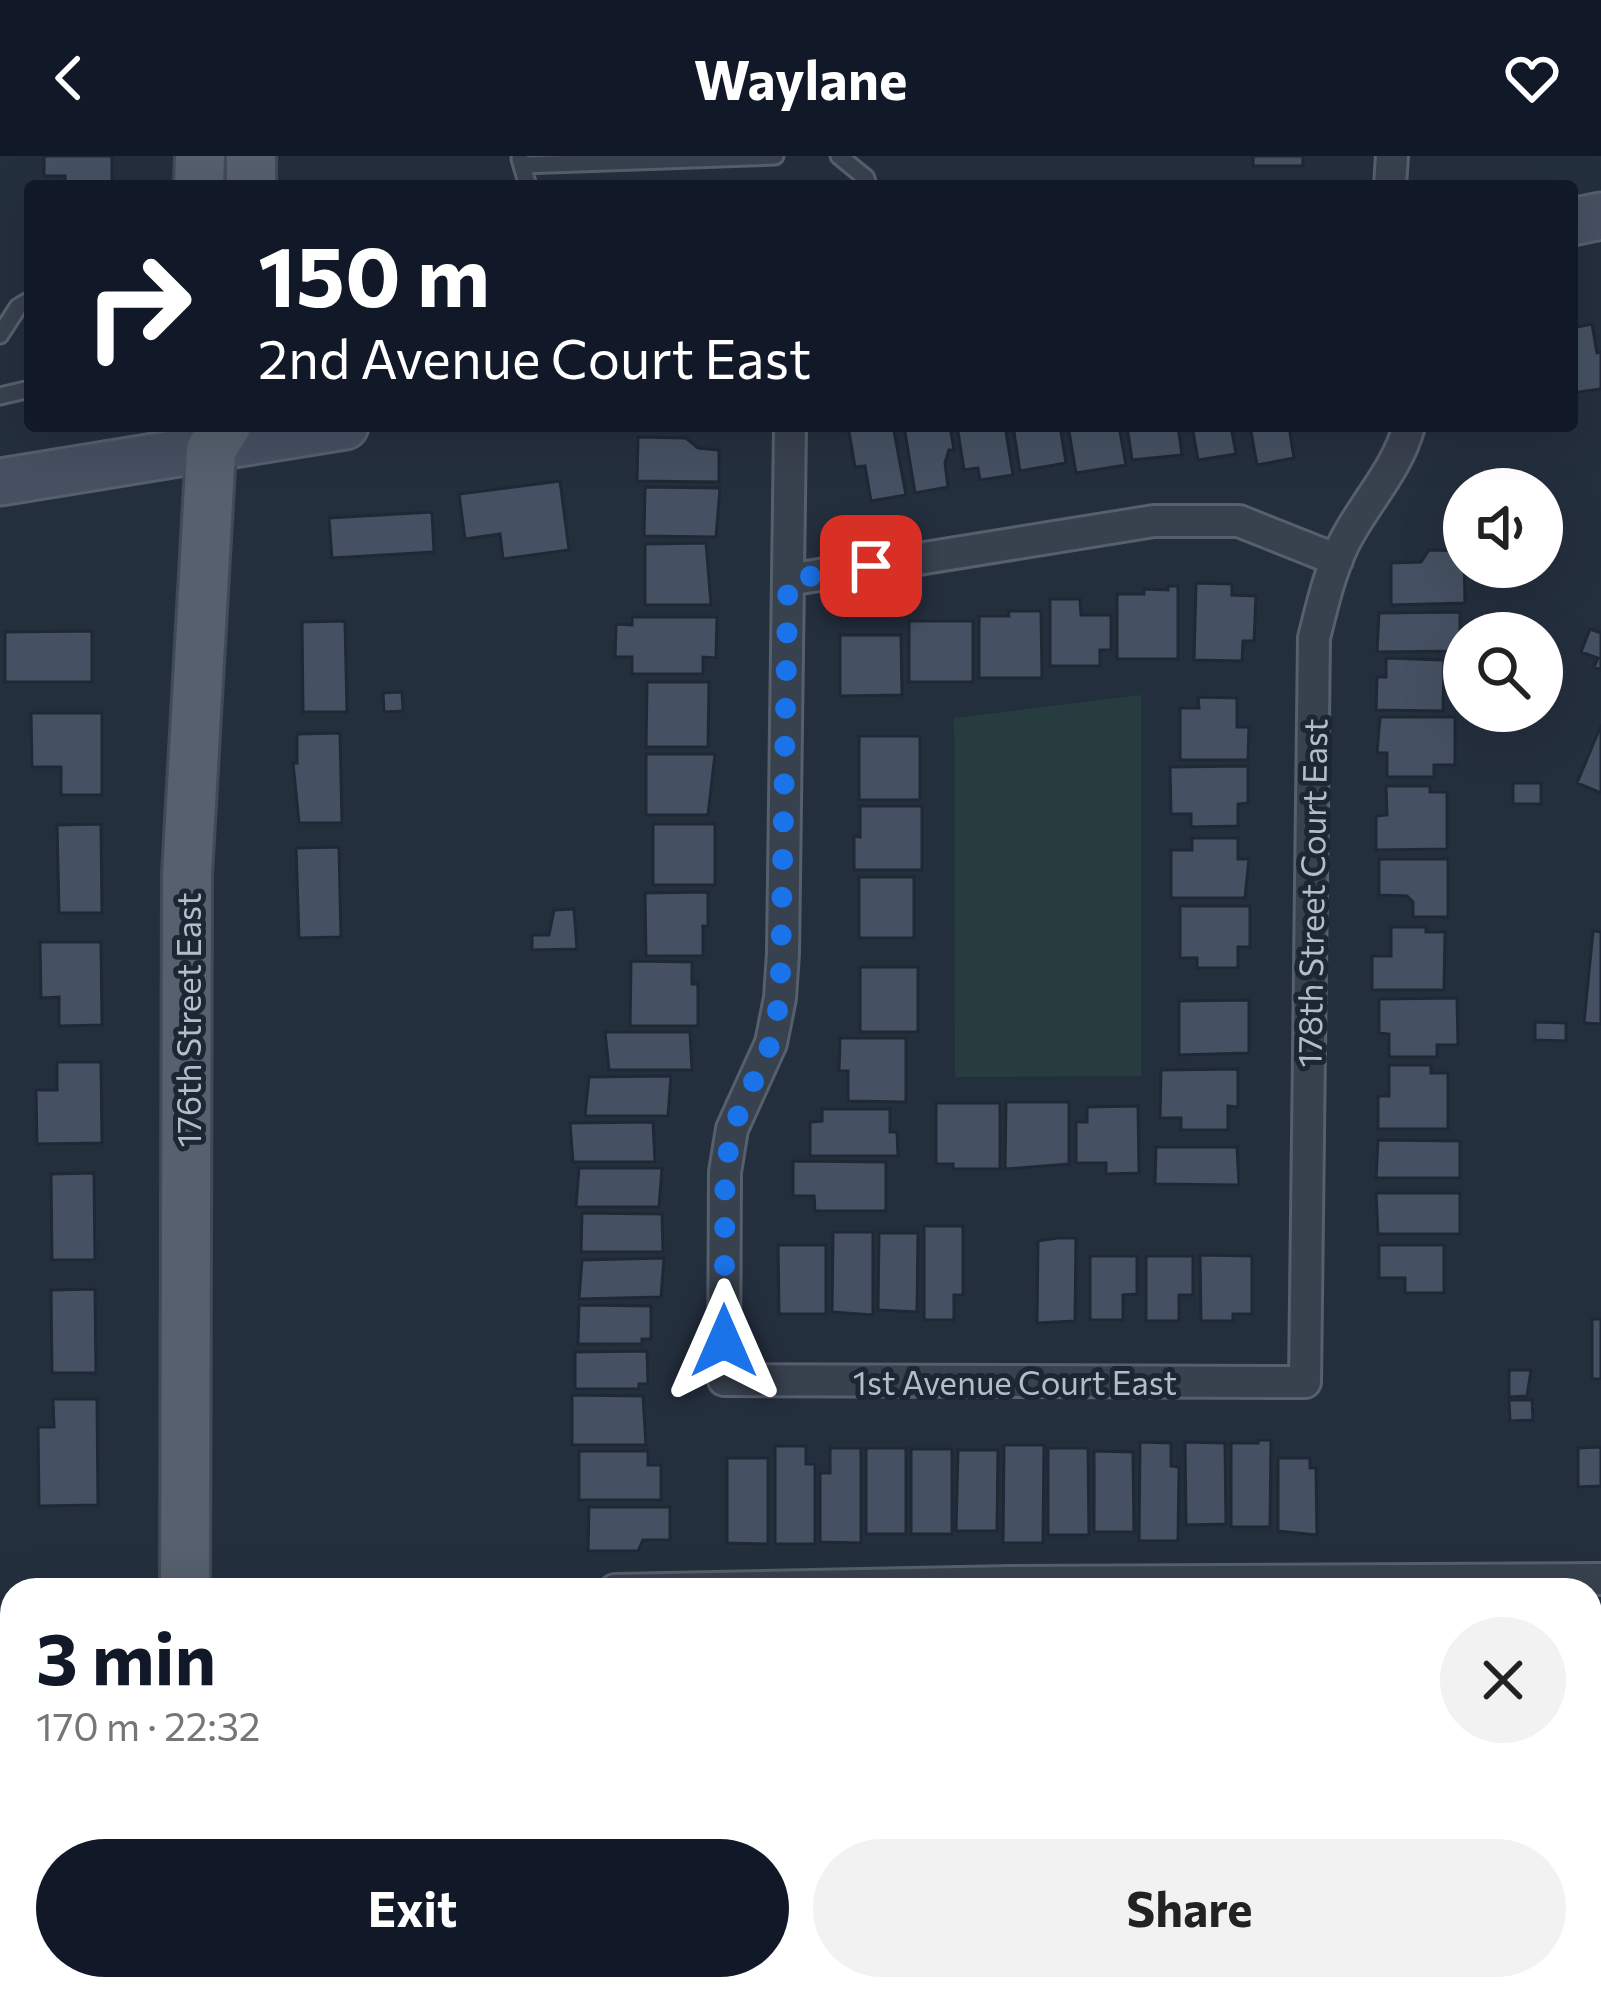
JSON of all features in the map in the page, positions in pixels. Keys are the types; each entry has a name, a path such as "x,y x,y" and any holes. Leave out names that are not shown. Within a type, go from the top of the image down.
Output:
{"main road":[{"name":"176th Street East","path":"185,1578 187,874 212,434"}],"street":[{"path":"0,482 212,434 245,432"},
{"path":"790,432 788,580 1154,520 1239,521 1337,560"},
{"name":"178th Street Court East","path":"1305,1382 1314,638 1325,589 1345,542 1386,478 1406,432"},
{"name":"1st Avenue Court East","path":"788,580 780,998 771,1043 732,1129 725,1172 724,1380 1305,1382"}],"lane":[{"path":"521,160 775,156"},
{"path":"839,156 866,180"},
{"path":"0,335 24,304"}],"green space":[{"path":"1141,695 1141,1076 955,1077 954,718"}],"building":[{"path":"44,156 112,156 112,180 44,176"},
{"path":"1253,156 1303,156 1303,166 1253,166"},
{"path":"1592,324 1597,353 1601,352 1601,389 1578,392 1578,327"},
{"path":"849,432 894,432 906,495 871,501 865,466 855,467"},
{"path":"905,432 951,432 954,450 949,450 945,463 948,487 915,493"},
{"path":"958,432 1006,432 1013,475 980,480 978,468 964,470"},
{"path":"1014,432 1061,432 1066,463 1020,471"},
{"path":"1069,432 1120,432 1126,465 1076,473"},
{"path":"1128,432 1179,432 1182,455 1132,460"},
{"path":"1193,432 1232,432 1236,454 1198,460"},
{"path":"1251,432 1290,432 1294,458 1257,465"},
{"path":"638,437 686,438 698,448 719,450 719,482 637,481"},
{"path":"560,481 569,550 503,559 500,534 465,539 459,494"},
{"path":"645,487 720,488 716,537 644,536"},
{"path":"432,512 434,552 332,558 329,518"},
{"path":"706,543 711,605 645,605 645,544"},
{"path":"1429,550 1443,550 1443,588 1465,588 1465,603 1391,605 1391,563 1421,562"},
{"path":"1196,583 1232,584 1232,595 1256,596 1254,641 1243,641 1242,661 1194,660"},
{"path":"1168,586 1178,586 1178,659 1117,659 1117,594 1144,594 1144,589 1168,590"},
{"path":"1050,599 1080,599 1081,615 1111,615 1111,650 1100,650 1100,666 1050,666"},
{"path":"1008,611 1041,611 1042,678 979,678 979,616 1009,616"},
{"path":"1443,612 1443,651 1377,652 1379,613"},
{"path":"632,617 717,617 716,658 703,657 703,674 632,674 632,657 615,657 616,624 632,625"},
{"path":"345,621 347,712 303,712 302,622"},
{"path":"909,621 973,621 973,682 909,682"},
{"path":"1590,629 1601,633 1601,670 1594,667 1598,658 1581,652"},
{"path":"92,631 92,682 5,682 5,632"},
{"path":"840,635 901,635 902,695 840,696"},
{"path":"1386,658 1443,660 1443,711 1376,710 1377,677 1386,677"},
{"path":"647,682 709,682 708,747 646,747"},
{"path":"402,692 403,711 384,712 383,693"},
{"path":"1198,697 1237,698 1237,727 1249,727 1248,760 1180,760 1180,708 1199,708"},
{"path":"31,713 102,713 102,795 61,795 61,767 32,767"},
{"path":"1380,717 1443,717 1443,732 1455,732 1455,765 1434,765 1434,777 1387,777 1387,753 1377,753"},
{"path":"1601,725 1601,793 1577,783"},
{"path":"340,733 342,823 299,823 293,763 297,763 297,734"},
{"path":"859,736 920,736 920,800 859,800"},
{"path":"646,754 715,754 708,815 646,815"},
{"path":"1248,766 1248,803 1238,804 1238,826 1191,827 1191,814 1171,814 1170,767"},
{"path":"1513,783 1541,783 1541,804 1513,804"},
{"path":"1386,786 1430,786 1430,792 1447,792 1447,849 1376,850 1376,816 1387,815"},
{"path":"860,806 922,806 922,870 854,870"},
{"path":"101,824 102,913 59,913 57,825"},
{"path":"653,824 715,824 715,885 653,885"},
{"path":"1192,838 1238,838 1238,859 1249,859 1245,898 1171,898 1171,850 1192,850"},
{"path":"339,847 341,937 299,938 296,848"},
{"path":"1379,859 1448,859 1448,917 1413,917 1413,902 1407,896 1379,895"},
{"path":"859,877 914,877 914,938 859,938"},
{"path":"708,892 703,956 646,956 645,893"},
{"path":"1180,906 1250,906 1250,947 1238,947 1238,968 1197,968 1197,958 1180,958"},
{"path":"574,909 577,949 532,950 532,935 549,935 554,910"},
{"path":"1391,927 1445,932 1444,990 1372,990 1372,956 1391,956"},
{"path":"1593,931 1601,932 1601,1024 1584,1023"},
{"path":"40,942 101,942 102,1025 59,1026 59,997 41,998"},
{"path":"631,961 692,962 692,984 698,984 698,1026 630,1026"},
{"path":"860,967 918,967 918,1032 860,1032"},
{"path":"1457,998 1458,1045 1437,1045 1437,1057 1389,1057 1389,1034 1379,1033 1379,999"},
{"path":"1249,1000 1249,1053 1179,1055 1179,1001"},
{"path":"1535,1022 1566,1023 1566,1041 1535,1040"},
{"path":"605,1032 690,1032 692,1070 609,1070"},
{"path":"840,1038 906,1038 906,1102 848,1101 848,1071 839,1071"},
{"path":"57,1062 101,1062 102,1143 37,1144 36,1090 57,1090"},
{"path":"1389,1065 1431,1065 1431,1073 1448,1073 1448,1129 1378,1129 1378,1096 1389,1096"},
{"path":"1238,1069 1238,1107 1228,1106 1228,1130 1181,1130 1181,1118 1160,1118 1161,1070"},
{"path":"671,1076 668,1116 585,1116 589,1077"},
{"path":"1006,1102 1069,1102 1069,1164 1005,1169"},
{"path":"936,1103 1000,1103 1000,1169 953,1169 953,1164 936,1164"},
{"path":"1138,1106 1139,1173 1106,1174 1106,1163 1076,1163 1076,1122 1087,1122 1087,1107"},
{"path":"822,1109 890,1109 890,1132 897,1132 898,1156 810,1156 810,1122 822,1121"},
{"path":"653,1122 655,1162 573,1162 570,1123"},
{"path":"1378,1140 1460,1141 1460,1178 1376,1178"},
{"path":"1156,1147 1237,1147 1239,1185 1155,1184"},
{"path":"793,1161 886,1162 886,1211 815,1211 814,1196 793,1196"},
{"path":"579,1168 662,1168 659,1207 576,1207"},
{"path":"94,1173 95,1260 52,1260 51,1174"},
{"path":"1376,1193 1460,1193 1460,1234 1378,1234"},
{"path":"582,1213 662,1214 663,1252 581,1252"},
{"path":"924,1226 963,1226 963,1295 954,1295 954,1320 924,1320"},
{"path":"833,1232 873,1232 873,1315 832,1312"},
{"path":"879,1233 918,1233 917,1312 878,1310"},
{"path":"1076,1238 1075,1321 1037,1323 1038,1241"},
{"path":"778,1245 826,1245 826,1314 779,1314"},
{"path":"1379,1245 1444,1245 1444,1293 1405,1293 1405,1278 1379,1278"},
{"path":"1200,1255 1252,1256 1252,1314 1233,1314 1233,1321 1201,1321"},
{"path":"1090,1256 1137,1256 1137,1294 1123,1295 1123,1320 1090,1320"},
{"path":"1146,1256 1193,1256 1193,1295 1179,1295 1179,1321 1146,1321"},
{"path":"664,1258 661,1297 579,1299 582,1260"},
{"path":"95,1289 96,1373 52,1373 51,1290"},
{"path":"579,1305 651,1306 651,1339 642,1339 642,1344 578,1344"},
{"path":"1592,1319 1601,1319 1601,1379 1592,1379"},
{"path":"647,1351 648,1384 639,1384 639,1389 575,1389 575,1352"},
{"path":"1509,1370 1531,1370 1527,1396 1509,1397"},
{"path":"572,1395 643,1396 646,1445 572,1445"},
{"path":"53,1399 97,1399 98,1505 39,1506 38,1427 54,1427"},
{"path":"1509,1400 1532,1400 1533,1420 1510,1421"},
{"path":"1271,1440 1270,1527 1231,1527 1231,1443"},
{"path":"1140,1442 1171,1443 1171,1466 1179,1467 1178,1541 1139,1541"},
{"path":"1185,1442 1225,1443 1226,1524 1186,1525"},
{"path":"1004,1445 1044,1445 1043,1543 1003,1543"},
{"path":"775,1446 806,1446 806,1464 815,1464 815,1544 775,1544"},
{"path":"1601,1447 1601,1486 1578,1487 1578,1448"},
{"path":"830,1448 861,1448 861,1543 820,1542 820,1473 830,1473"},
{"path":"866,1448 906,1448 906,1534 866,1534"},
{"path":"1048,1448 1088,1448 1089,1535 1048,1535"},
{"path":"911,1449 952,1449 952,1534 911,1534"},
{"path":"958,1450 998,1450 997,1531 956,1531"},
{"path":"579,1451 648,1451 648,1465 661,1465 661,1500 579,1500"},
{"path":"1094,1451 1133,1452 1134,1532 1094,1532"},
{"path":"727,1458 768,1458 768,1544 727,1543"},
{"path":"1278,1458 1310,1458 1310,1468 1316,1468 1317,1535 1278,1531"},
{"path":"589,1507 670,1507 670,1540 643,1540 638,1551 588,1551"}],"route":[{"path":"724,1341 725,1172 732,1129 771,1043 780,998 788,580 871,566"}]}
